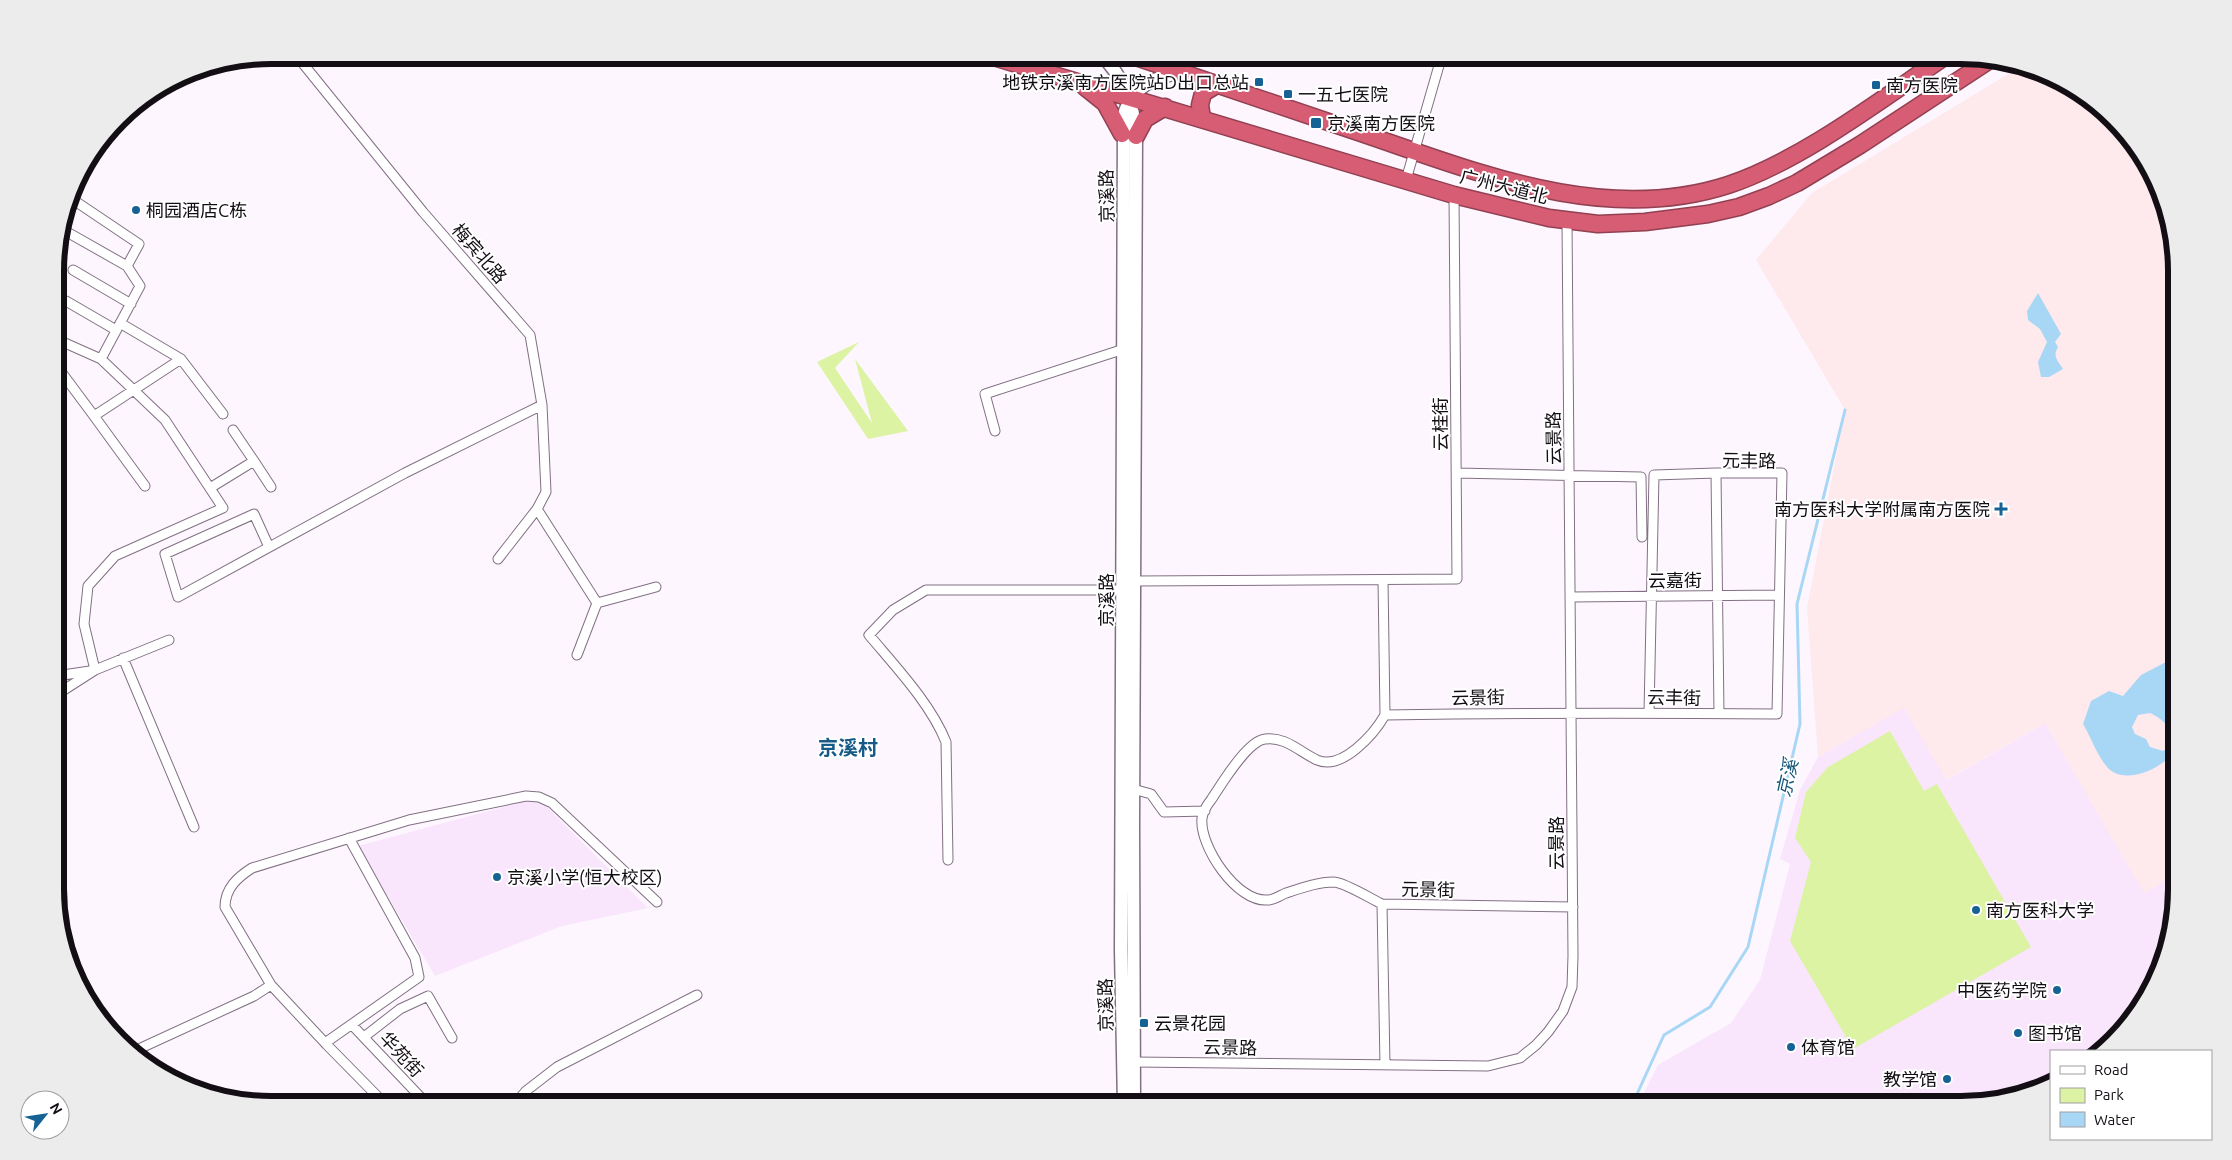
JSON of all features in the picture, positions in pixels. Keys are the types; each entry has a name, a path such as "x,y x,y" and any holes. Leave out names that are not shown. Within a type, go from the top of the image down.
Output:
{"highway":[{"name":"广州大道北","path":"1016,64 1202,118 1454,195 1567,221 1598,224 1645,222 1708,214 1749,204 1797,183 1860,145 1982,65"},
{"name":"广州大道北","path":"1158,64 1497,178 1561,192 1636,199 1691,193 1726,186 1786,158 1859,114 1934,64"},
{"path":"1070,79 1090,90 1105,103 1129,135 1146,119 1164,107"},
{"path":"1202,118 1200,105 1203,93 1218,84"}],"main road":[{"name":"京溪路","path":"1109,64 1130,97 1124,349 1121,950 1124,1096"},
{"path":"1130,97 1155,79 1182,72"},
{"name":"京溪路","path":"1129,135 1135,581 1133,790 1134,1096"}],"street":[{"name":"梅宾北路","path":"303,64 423,212 530,335 542,405 546,492 538,509 498,560"},
{"path":"1406,180 1439,64"},
{"name":"云桂街","path":"1135,581 1457,579 1454,195"},
{"path":"78,203 139,244 127,266"},
{"name":"云景路","path":"1134,1062 1488,1066 1520,1058 1536,1046 1563,1011 1572,987 1573,907 1567,221"},
{"path":"68,232 127,266 140,286 101,359"},
{"path":"73,270 131,304"},
{"path":"66,301 181,359 223,414"},
{"path":"64,343 101,359 165,420 223,508 115,556 88,586 84,624 95,670"},
{"path":"995,431 985,394 1124,349"},
{"path":"94,416 132,389 181,359"},
{"path":"64,376 145,486"},
{"path":"269,546 254,514 165,554 178,597 405,473 542,405"},
{"path":"233,430 271,487"},
{"path":"210,488 254,461"},
{"path":"1457,473 1641,477 1642,537"},
{"path":"1649,713 1653,596 1654,475 1716,473"},
{"name":"元丰路","path":"1719,713 1716,473 1782,473 1777,714"},
{"path":"538,509 597,603"},
{"path":"1382,904 1335,882 1303,887 1268,900 1248,894 1233,884 1220,868 1209,848 1202,818 1205,810 1230,773 1251,746 1264,739 1281,740 1319,761 1336,760 1353,753 1378,727 1385,715 1383,580"},
{"path":"597,603 656,587"},
{"path":"948,860 946,742 940,728 902,674 868,634 893,610 926,590 1123,590"},
{"name":"云嘉街","path":"1570,597 1779,595"},
{"path":"577,655 597,603"},
{"path":"64,690 95,670 169,640"},
{"path":"123,658 194,827"},
{"path":"64,675 95,670"},
{"name":"云景街","path":"1385,715 1571,712"},
{"name":"云丰街","path":"1571,712 1777,714"},
{"path":"1133,790 1151,794 1164,812 1205,810"},
{"path":"377,1096 325,1044 271,985 225,907 227,895 236,880 252,868 435,813 526,796 539,797 552,803 657,902"},
{"path":"325,1044 353,1026 419,977 415,958 349,838"},
{"name":"元景街","path":"1384,1065 1382,904 1573,907"},
{"path":"139,1049 254,996 271,985"},
{"path":"521,1096 526,1090 557,1067 697,995"},
{"path":"364,1038 400,1009 428,996 452,1038"},
{"name":"华苑街","path":"353,1026 419,1096"}],"shaded area":[{"name":"南方医科大学附属南方医院","path":"2014,71 2041,79 2065,91 2098,115 2126,145 2141,167 2153,191 2164,230 2168,257 2168,880 2144,893 2045,723 1946,780 1904,708 1818,757 1807,608 1845,410 1756,260 1812,193"},
{"name":"南方医科大学","path":"1904,707 1947,780 2045,723 2144,892 2168,880 2168,903 2164,930 2153,969 2141,993 2108,1036 2092,1050 2050,1050 2050,1076 2041,1081 2002,1092 1975,1096 1642,1096 1658,1065 1731,1023 1760,980 1790,864 1780,859 1800,790 1818,757"},
{"name":"京溪小学(恒大校区)","path":"522,802 542,802 648,908 562,926 435,976 358,846"}],"green space":[{"path":"859,342 835,368 872,423 855,359 908,431 868,439 817,362"},
{"path":"1890,731 1924,791 1937,784 2031,947 1853,1049 1790,941 1811,862 1795,838 1806,792 1828,767"}],"water":[{"path":"2038,293 2061,334 2055,342 2058,347 2056,356 2063,369 2049,377 2041,377 2038,362 2047,342 2040,329 2028,320 2027,311"},
{"path":"2168,661 2168,727 2150,713 2138,715 2132,727 2135,734 2146,739 2150,747 2163,751 2168,746 2168,758 2158,766 2147,771 2136,775 2125,775 2116,773 2108,768 2083,724 2091,701 2109,691 2123,696 2141,675"}],"waterway":[{"name":"京溪","path":"1636,1096 1664,1035 1710,1007 1748,947 1800,724 1797,604 1845,410"}],"place":[{"name":"地铁京溪南方医院站D出口总站","path":"1259,82"},
{"name":"南方医院","path":"1876,85"},
{"name":"一五七医院","path":"1288,94"},
{"name":"京溪南方医院","path":"1316,123"},
{"name":"桐园酒店C栋","path":"136,210"},
{"name":"南方医科大学附属南方医院","path":"2001,509"},
{"name":"京溪小学(恒大校区)","path":"497,877"},
{"name":"南方医科大学","path":"1976,910"},
{"name":"中医药学院","path":"2057,990"},
{"name":"云景花园","path":"1144,1023"},
{"name":"图书馆","path":"2018,1033"},
{"name":"体育馆","path":"1791,1047"},
{"name":"教学馆","path":"1947,1079"}],"district":[{"name":"京溪村","path":"848,747"}]}
